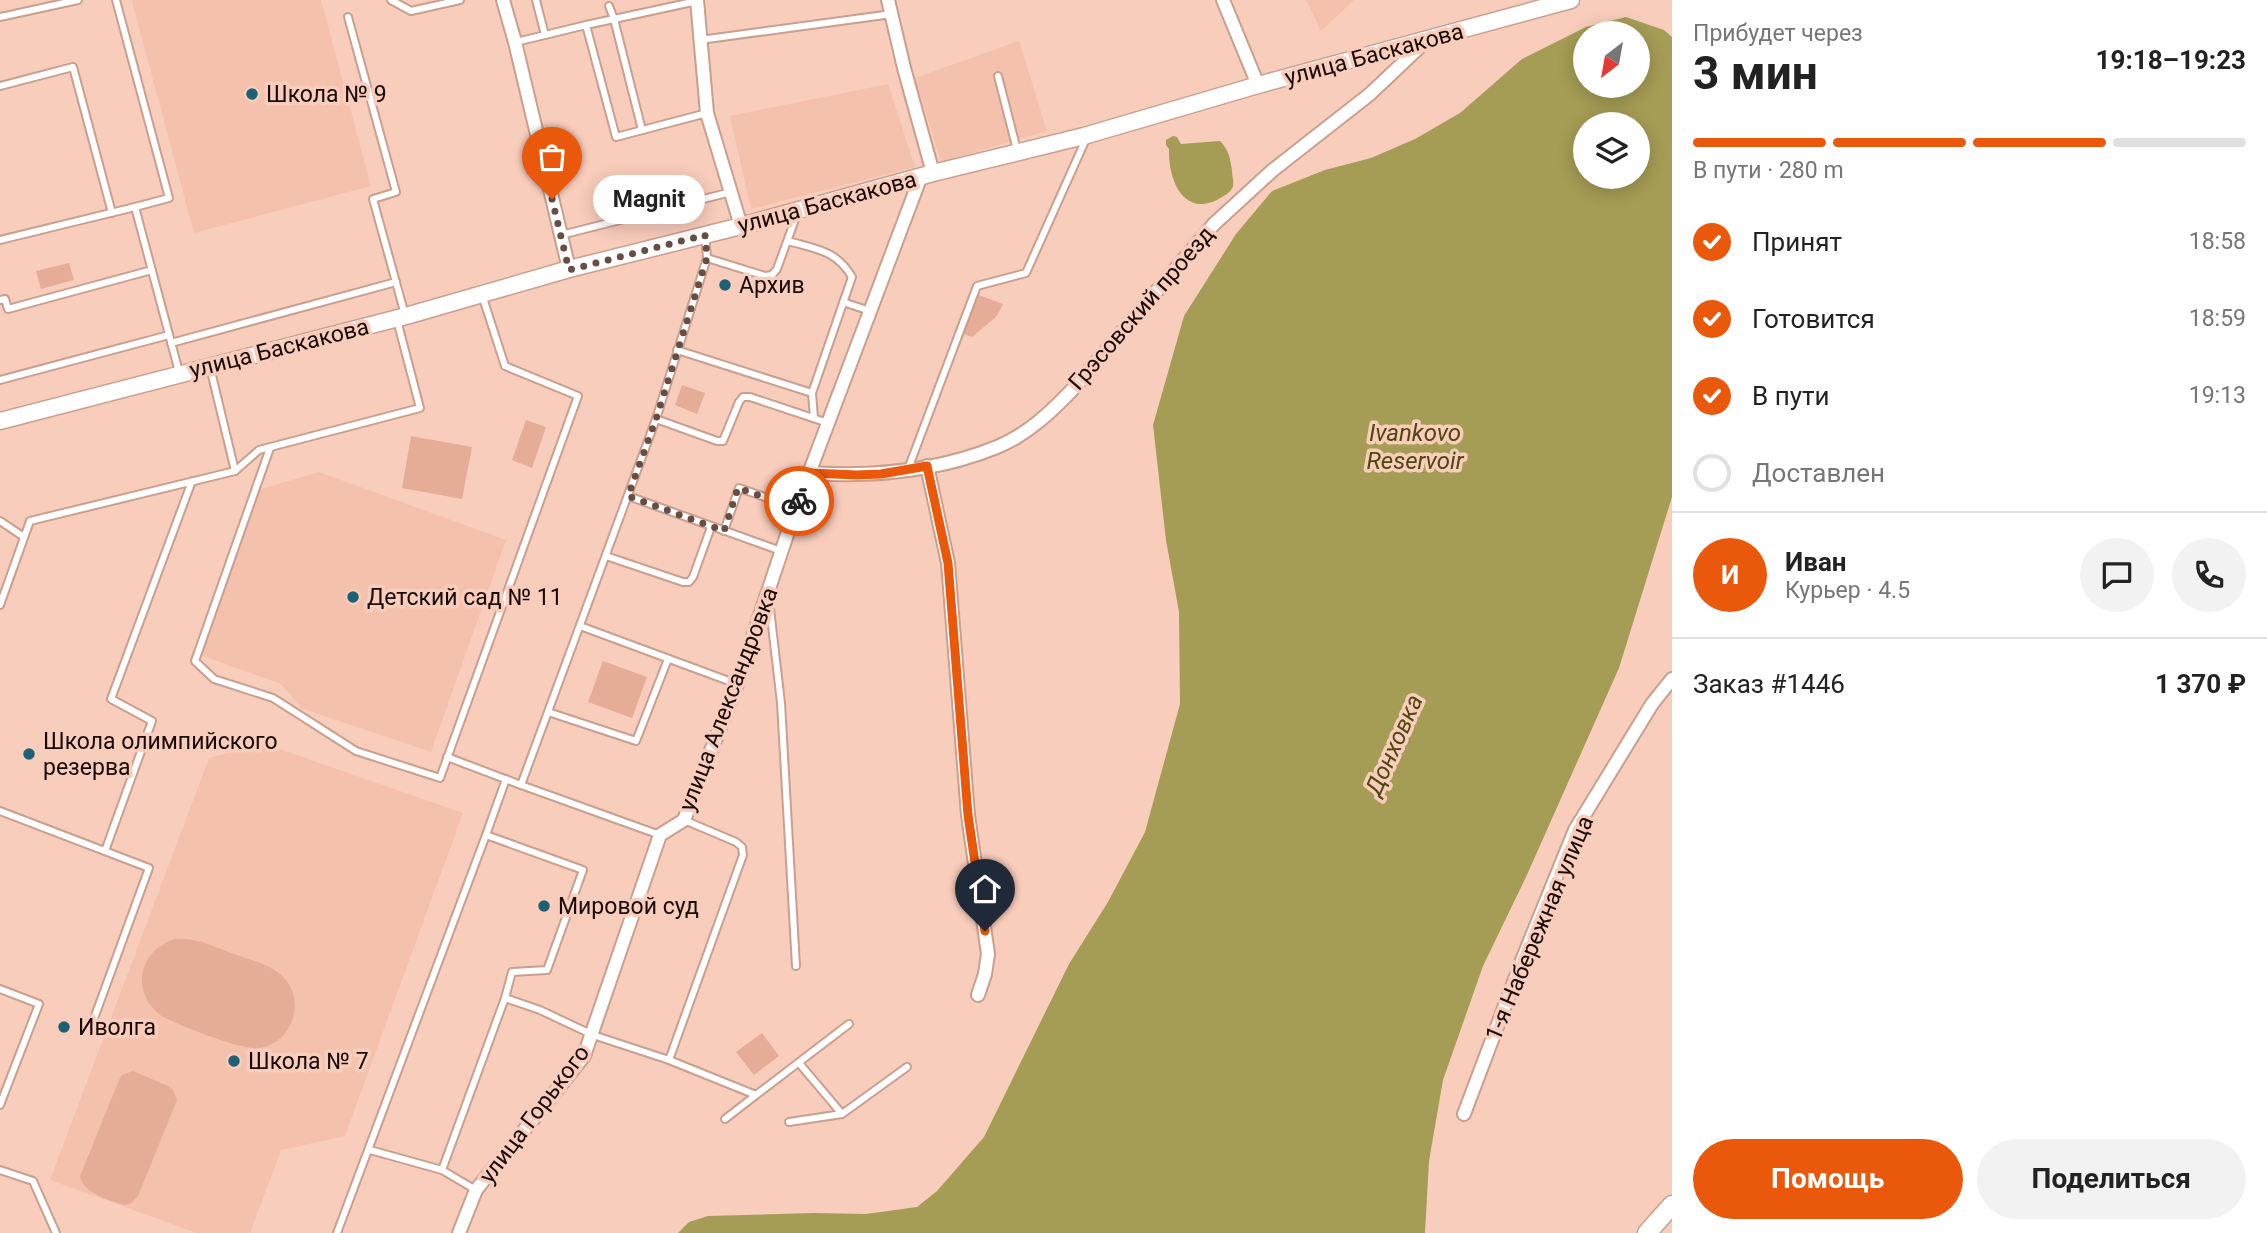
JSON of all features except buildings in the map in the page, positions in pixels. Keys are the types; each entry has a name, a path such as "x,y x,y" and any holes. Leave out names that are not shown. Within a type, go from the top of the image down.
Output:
{"main road":[{"path":"1647,1233 1672,1205"}],"street":[{"path":"503,0 569,270"},
{"path":"697,0 707,113 741,226"},
{"path":"888,0 927,174"},
{"path":"1223,0 1258,85"},
{"name":"улица Баскакова","path":"0,421 401,317 927,174 1088,135 1258,85 1571,0"},
{"name":"Грэсовский проезд","path":"810,473 857,475 927,466 997,447 1024,432 1053,410 1214,224 1273,170 1370,94 1426,40"},
{"name":"улица Александровка","path":"593,1035 660,835 684,820 737,684 796,508 870,311 927,174"},
{"path":"927,466 948,563 968,815 988,954 978,995"},
{"name":"1-я Набережная улица","path":"1464,1114 1575,830 1652,704 1672,678"},
{"name":"улица Горького","path":"459,1233 476,1190 584,1056 593,1035"}],"lane":[{"path":"0,17 78,0"},
{"path":"0,240 169,198 116,0"},
{"path":"391,0 411,11 458,0"},
{"path":"536,0 545,34"},
{"path":"515,42 697,0"},
{"path":"609,6 642,130"},
{"path":"700,40 892,14"},
{"path":"0,605 30,521 235,471 259,450 420,408 396,282 373,199 396,192 348,17"},
{"path":"586,25 616,137 707,113"},
{"path":"0,86 73,67 112,212"},
{"path":"998,76 1018,152"},
{"path":"908,469 977,286 1026,273 1088,135"},
{"path":"561,235 731,192"},
{"path":"135,207 180,373"},
{"path":"707,258 765,276 772,275 777,269 798,210"},
{"path":"521,785 656,419 707,258 705,235"},
{"path":"788,241 831,253 844,263 852,276 812,393 814,418"},
{"path":"0,300 5,299 8,309 152,270"},
{"path":"171,343 396,282"},
{"path":"270,448 195,661 214,679 273,698 356,751 440,778 578,396 505,366 482,295"},
{"path":"844,302 870,311"},
{"path":"0,380 170,335"},
{"path":"677,350 812,393"},
{"path":"210,366 235,471"},
{"path":"656,419 716,441 723,441 743,397 750,397 828,423"},
{"path":"105,851 152,721 111,699 192,481"},
{"path":"724,531 738,488 796,508"},
{"path":"628,496 783,551"},
{"path":"0,521 24,537"},
{"path":"606,556 689,582 711,527"},
{"path":"768,595 781,703 796,966"},
{"path":"580,626 737,684"},
{"path":"548,712 636,741 668,659"},
{"path":"447,757 660,835"},
{"path":"337,1233 506,779"},
{"path":"0,811 149,868 92,1024"},
{"path":"669,1060 743,855 742,847 736,842 684,820"},
{"path":"442,1170 512,972 547,970 583,870 486,835"},
{"path":"0,989 39,1004 0,1105"},
{"path":"505,998 540,1010 593,1035 669,1060 756,1095"},
{"path":"725,1119 849,1024"},
{"path":"799,1062 842,1114"},
{"path":"789,1122 842,1114 907,1067"},
{"path":"370,1150 442,1170 476,1190"},
{"path":"0,1170 33,1181 56,1233"}],"shaded area":[{"name":"Школа № 9","path":"321,0 371,186 194,233 132,1"},
{"path":"1306,0 1354,0 1321,31"},
{"path":"1019,41 1047,131 941,162 915,78"},
{"path":"888,84 915,167 751,209 730,116"},
{"path":"69,263 74,280 41,289 36,271"},
{"path":"976,294 1003,304 997,316 972,337 961,333"},
{"path":"682,385 705,393 697,414 675,405"},
{"path":"526,420 546,427 532,468 512,460"},
{"path":"411,436 472,447 462,499 402,488"},
{"name":"Детский сад № 11","path":"319,472 506,540 431,752 301,708 281,684 200,655 258,490"},
{"path":"603,661 647,677 632,718 588,702"},
{"name":"Школа № 7","path":"265,744 463,813 345,1136 281,1150 250,1233 197,1233 50,1180 209,758"},
{"path":"175,939 204,943 263,964 280,974 288,983 295,1006 289,1028 282,1037 260,1048 239,1046 160,1015 145,995 143,972 153,952"},
{"path":"762,1033 779,1056 754,1075 736,1052"},
{"path":"133,1071 168,1086 177,1100 138,1196 125,1205 92,1192 80,1176 119,1080 122,1075"}],"water":[{"name":"Ivankovo Reservoir","path":"1626,17 1638,21 1610,21"},
{"name":"Ivankovo Reservoir","path":"1650,25 1664,30 1672,37 1672,497 1619,668 1526,877 1483,966 1443,1080 1429,1161 1425,1233 678,1233 689,1222 708,1216 866,1214 917,1207 937,1191 984,1137 1069,964 1108,902 1145,832 1180,704 1179,612 1166,540 1153,425 1184,316 1236,234 1272,191 1325,170 1371,158 1415,139 1460,113 1522,59 1573,34 1573,98 1650,98"},
{"path":"1177,137 1181,144 1220,141 1231,162 1233,186 1226,195 1205,204 1194,203 1179,191 1171,171 1169,149 1166,145 1166,140"}],"way so far":[{"path":"552,199 569,270 705,235 707,258 656,419 628,496 724,531 738,488 796,508 799,501"}],"place":[{"name":"Школа № 9","path":"252,94"},
{"name":"Magnit","path":"552,199"},
{"name":"Архив","path":"725,285"},
{"name":"Детский сад № 11","path":"353,597"},
{"name":"Школа олимпийского резерва","path":"29,754"},
{"name":"Мировой суд","path":"544,906"},
{"name":"Иволга","path":"64,1027"},
{"name":"Школа № 7","path":"234,1061"}],"route":[{"path":"799,501 810,473 881,474 927,466 948,563 968,815 985,931"}],"water label":[{"name":"Донховка","path":"1394,745"}]}
